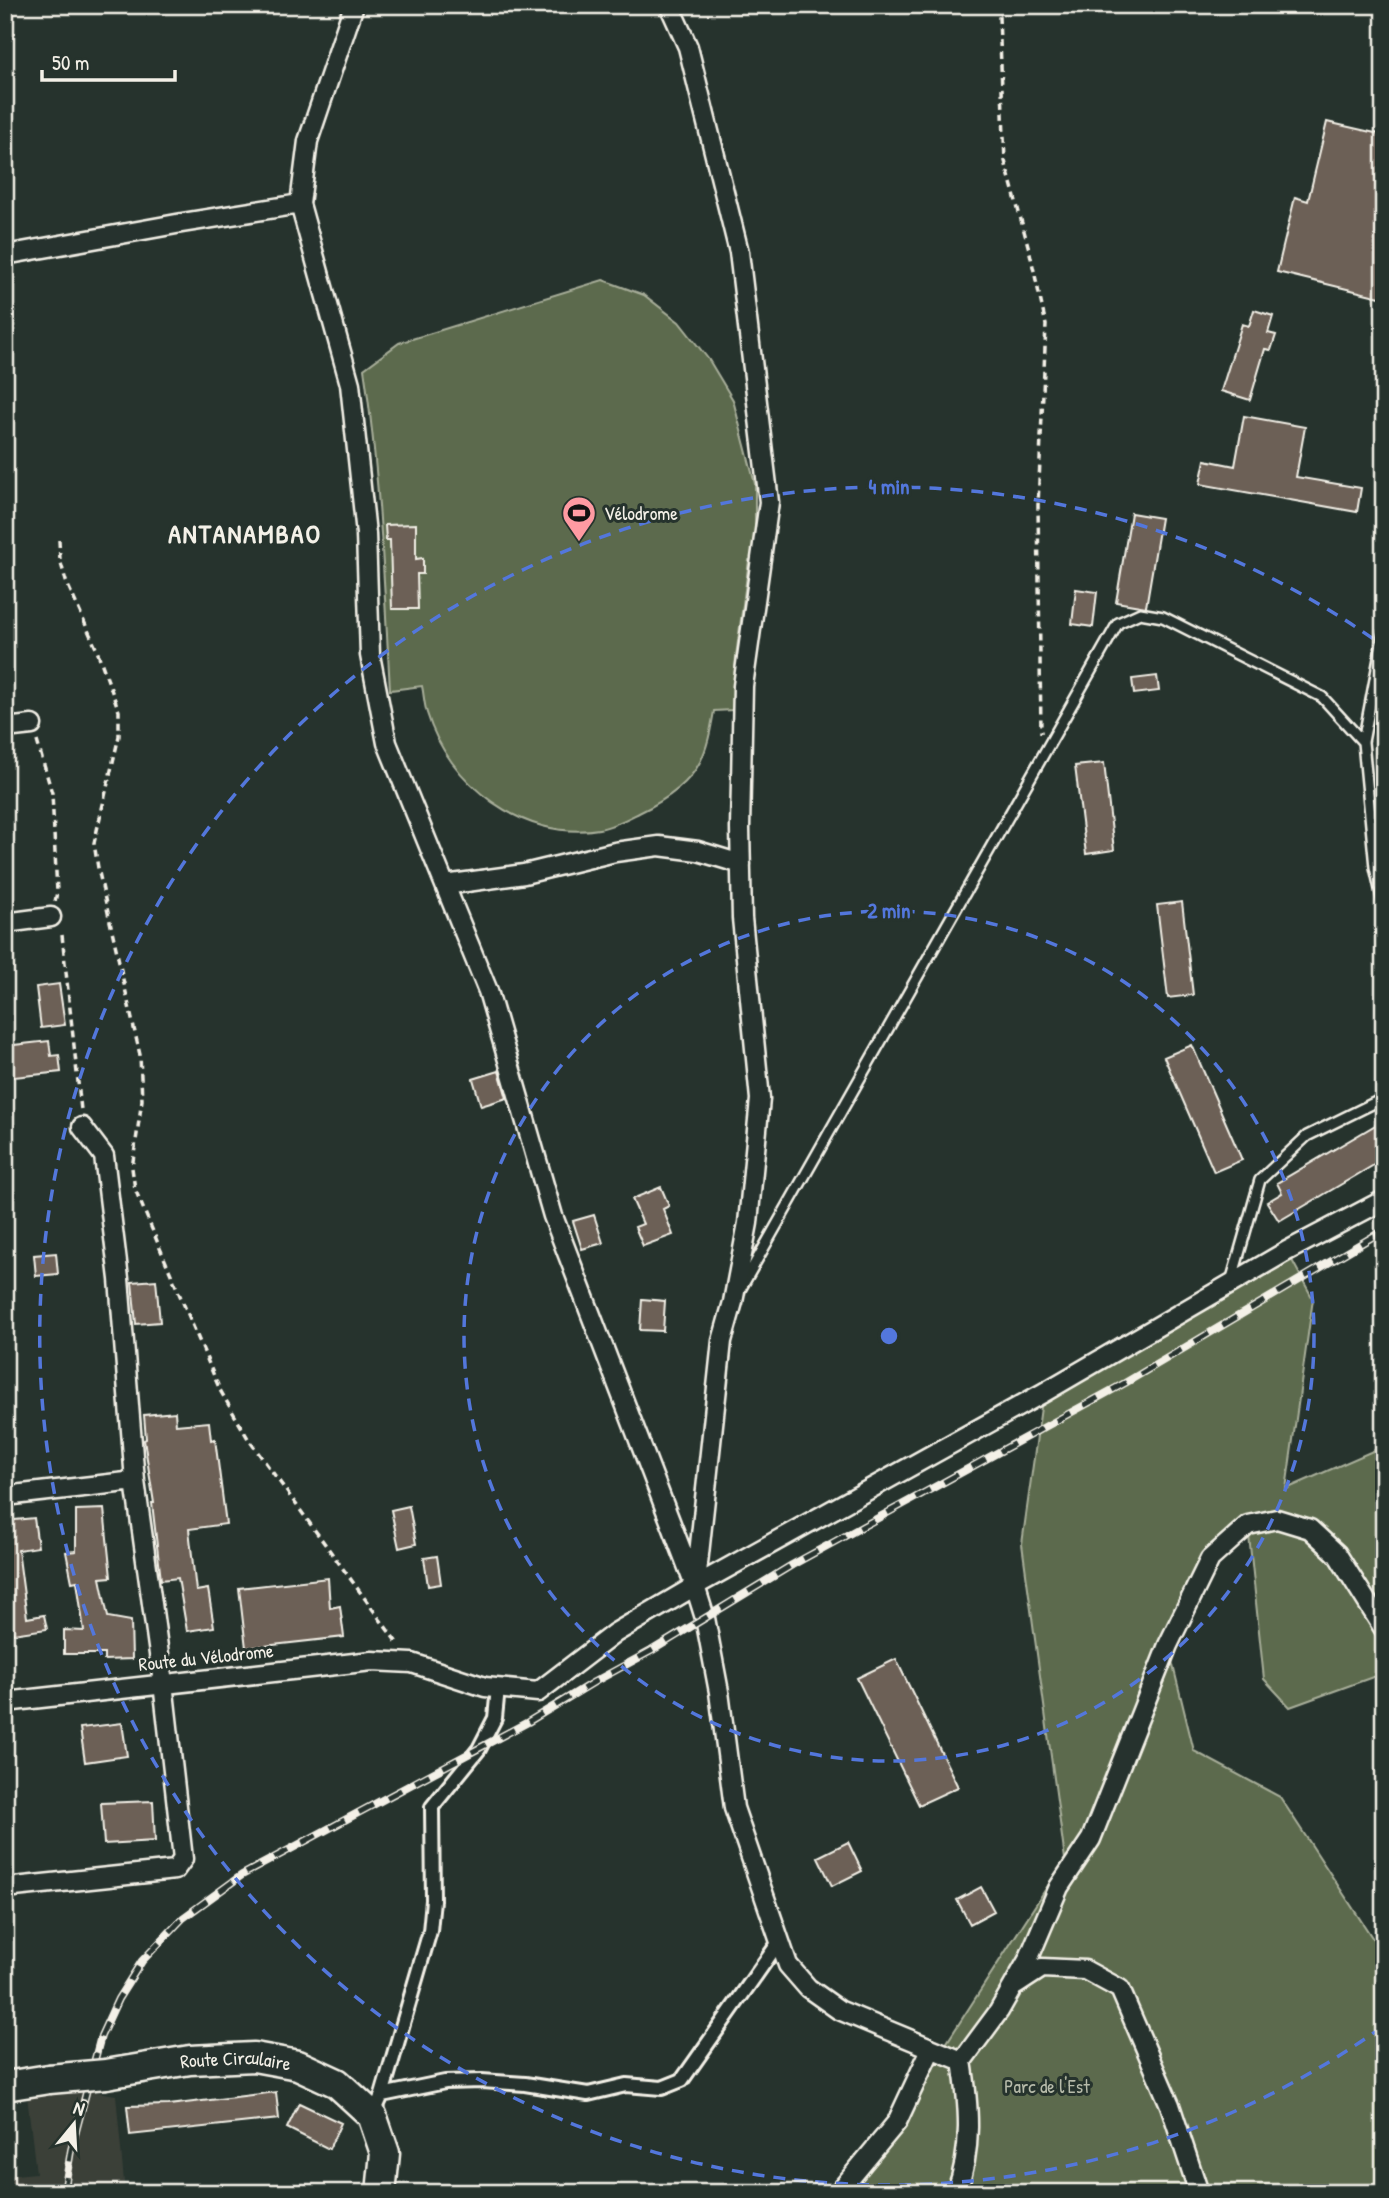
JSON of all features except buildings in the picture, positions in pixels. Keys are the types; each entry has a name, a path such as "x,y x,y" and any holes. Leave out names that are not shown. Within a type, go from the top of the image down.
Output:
{"main road":[{"name":"Route Circulaire","path":"5,2086 106,2074 190,2060 254,2057 299,2065 377,2105 385,2153 381,2193"}],"street":[{"path":"354,5 308,141 300,204 350,384 366,534 370,655 387,743 488,991 553,1216 695,1586 705,1618 719,1692 734,1808 788,1965 801,1980 839,2010 962,2061"},
{"path":"668,5 688,47 739,252 769,502 743,686 742,918 760,1099 748,1223 733,1302 722,1341 695,1586"},
{"path":"5,255 300,204"},
{"path":"5,728 32,725"},
{"path":"444,885 524,874 615,852 659,846 698,851 741,864"},
{"path":"5,923 51,917"},
{"path":"5,1888 176,1870 183,1859 163,1683 135,1481 119,1279 104,1156 82,1127"},
{"name":"Route du Vélodrome","path":"5,1702 372,1661 412,1663 485,1687 538,1692 615,1633 695,1586 1043,1393 1287,1251 1384,1200"},
{"path":"5,1496 135,1481"},
{"path":"956,2193 968,2143 968,2102 962,2061 999,2011 1028,1960 1059,1887 1091,1839 1168,1645 1210,1559 1248,1525 1277,1520 1310,1529 1337,1554 1384,1629"},
{"path":"377,2105 430,1931 433,1900 432,1807 479,1749 495,1718 498,1688"},
{"path":"377,2105 445,2082 525,2084 588,2094 626,2085 662,2088 682,2080 779,1942"},
{"path":"1013,1986 1042,1968 1085,1970 1121,1989 1170,2105 1199,2193"},
{"path":"838,2193 897,2122 931,2049"}],"lane":[{"path":"733,1302 1118,623 1140,613 1163,617 1322,697 1363,742"},
{"path":"1384,632 1363,742 1375,867 1384,907"},
{"path":"1230,1284 1260,1181 1307,1136 1384,1098"}],"path":[{"path":"994,5 999,17 1005,161 1046,326 1038,505 1041,760"},
{"path":"60,540 60,560 66,581 96,648 119,711 118,736 94,843 140,1055 142,1100 132,1168 135,1189 220,1390 249,1440 412,1663"},
{"path":"32,725 51,793 57,892 51,917"},
{"path":"62,935 82,1127"}],"shaded area":[{"path":"76,2089 116,2095 125,2193 5,2193 5,2176 36,2173 27,2095"}],"green space":[{"path":"603,280 644,295 679,322 709,360 733,400 755,484 755,559 749,560 736,656 733,710 714,711 705,750 695,771 674,792 630,818 604,828 571,831 543,826 492,802 471,784 437,739 426,710 422,686 390,690 378,489 364,369 399,343"},
{"name":"Parc de l'Est","path":"1287,1251 1313,1299 1286,1489 1384,1446 1384,1673 1290,1707 1264,1679 1248,1526 1210,1559 1168,1645 1194,1751 1280,1797 1377,1945 1384,1950 1384,2193 850,2193 1065,1859 1022,1544 1043,1393"}],"railway":[{"path":"64,2193 71,2150 101,2036 118,1999 142,1961 183,1918 242,1875 528,1722 792,1565 1125,1383 1384,1230"}],"place":[{"name":"Vélodrome","path":"579,543"}],"district":[{"name":"ANTANAMBAO","path":"245,533"}]}
